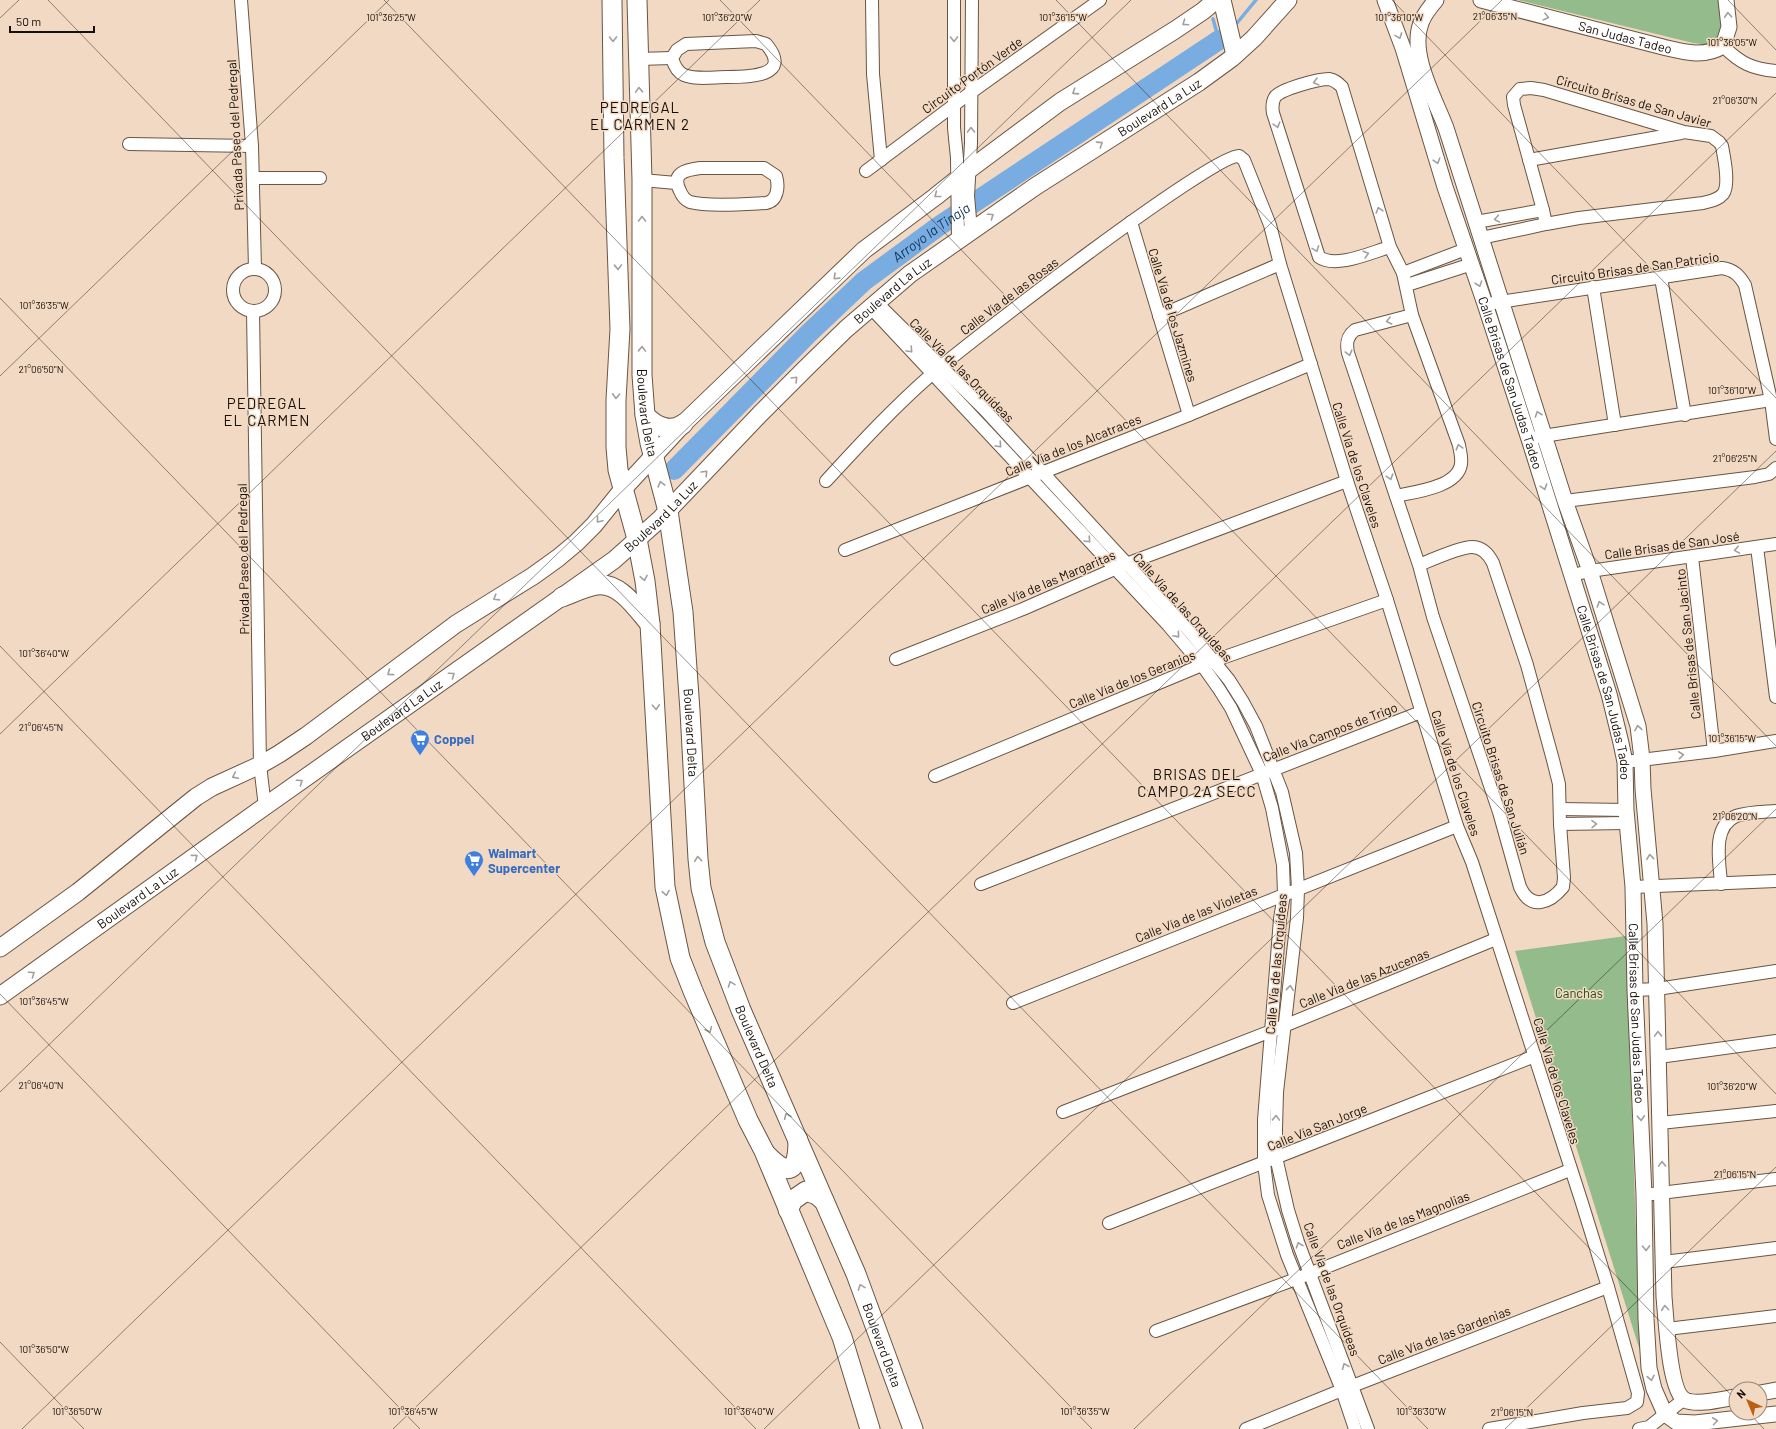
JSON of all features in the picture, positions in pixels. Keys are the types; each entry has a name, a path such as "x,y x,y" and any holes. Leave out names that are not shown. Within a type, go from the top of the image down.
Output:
{"main road":[{"name":"Boulevard Delta","path":"612,0 614,158 620,329 616,447 618,470 637,539 645,581 650,624 665,887 680,958 748,1120 764,1151 842,1336 870,1429"},
{"name":"Boulevard Delta","path":"636,0 642,180 642,375 645,414 668,511 683,612 687,650 696,840 701,888 715,942 741,1010 856,1274 913,1429"},
{"path":"0,948 84,887 196,798 212,787 260,765 306,736 456,624 533,576 558,558 594,525 623,489 683,424 864,250 1060,102 1181,26 1216,0"},
{"path":"1222,0 1235,55"},
{"name":"Boulevard La Luz","path":"0,996 614,560 668,511 760,414 841,334 964,228 1036,186 1199,82 1235,55 1254,38 1288,0"},
{"path":"614,158 641,157"},
{"path":"645,414 652,422 666,428 679,427 683,424"},
{"path":"562,597 598,585 612,588 622,594 633,604 650,624"},
{"path":"764,1151 780,1167 789,1169 792,1167 796,1159 798,1140"},
{"path":"788,1210 793,1200 806,1191 817,1195 824,1201"}],"street":[{"name":"Privada Paseo del Pedregal","path":"241,0 252,146 255,268"},
{"path":"872,0 873,74 881,160"},
{"path":"954,0 954,105 964,174"},
{"path":"964,228 963,199 970,92 972,0"},
{"name":"Circuito Portón Verde","path":"866,171 970,92 1100,0"},
{"name":"Calle Brisas de San Judas Tadeo","path":"1384,0 1403,48 1426,126 1466,249 1486,304 1609,694 1625,762 1627,817 1633,888 1635,990 1644,1195 1646,1319 1650,1368 1657,1398 1665,1414"},
{"name":"Calle Brisas de San Judas Tadeo","path":"1436,0 1420,24 1418,52 1426,78 1446,128 1565,501 1590,571 1636,717 1642,759 1643,790 1653,887 1655,924 1663,1194 1664,1297 1667,1329 1676,1388 1683,1400"},
{"name":"San Judas Tadeo","path":"1481,0 1689,53 1714,52 1723,46"},
{"path":"1726,0 1729,27 1723,46 1742,62 1763,70 1776,71"},
{"path":"756,41 766,44 772,51 774,61 771,69 765,74 711,78 685,76 678,70 672,58 677,50 686,44 756,41"},
{"path":"638,59 672,58"},
{"path":"1390,247 1341,261 1330,262 1319,257 1273,113 1272,104 1278,95 1292,88 1324,80 1335,81 1342,87 1390,247 1403,273 1407,285 1412,315 1459,445 1461,463 1455,476 1449,481 1436,486 1396,496"},
{"name":"Circuito Brisas de San Javier","path":"1481,238 1546,224 1703,203 1714,200 1722,195 1726,184 1722,146 1711,136 1684,132 1544,90 1531,88 1520,89 1513,97 1514,105 1546,224"},
{"path":"1426,126 1446,128"},
{"path":"1529,160 1684,132"},
{"path":"128,144 252,146"},
{"name":"Calle Vía de los Claveles","path":"1229,158 1236,156 1241,157 1248,167 1270,225 1280,264 1347,481 1387,600 1420,712 1457,826 1472,862 1535,1056 1608,1287 1638,1393 1637,1402 1627,1408 1583,1413 1490,1429"},
{"name":"Calle Vía de las Rosas","path":"826,481 858,446 937,370 1027,299 1131,222 1229,158"},
{"path":"764,168 776,176 778,185 776,195 769,202 702,203 688,202 683,197 676,183 677,177 682,172 693,169 764,168"},
{"path":"253,178 320,178"},
{"path":"642,180 676,183"},
{"path":"1476,222 1543,210"},
{"name":"Calle Vía de los Jazmines","path":"1131,222 1189,415"},
{"path":"1403,273 1466,249"},
{"path":"1159,316 1280,264"},
{"path":"1407,285 1472,264"},
{"path":"255,268 264,271 271,277 275,286 275,295 270,304 262,309 253,311 244,308 237,302 233,294 234,284 238,276 246,270 255,268"},
{"name":"Circuito Brisas de San Patricio","path":"1486,304 1722,268 1731,270 1737,274 1745,285 1771,400 1776,439"},
{"path":"1661,278 1685,415"},
{"path":"1593,288 1614,425"},
{"name":"Calle Vía de las Orquídeas","path":"874,305 937,370 1029,478 1190,632 1214,660 1243,702 1256,726 1282,792 1296,853 1298,889 1295,933 1277,1092 1276,1157 1288,1210 1309,1272 1368,1429"},
{"name":"Privada Paseo del Pedregal","path":"253,311 260,765 265,807"},
{"name":"Circuito Brisas de San Julián","path":"1412,315 1355,330 1349,336 1347,345 1419,565 1433,617 1499,812 1520,887 1530,900 1540,902 1550,900 1563,887 1564,878 1559,784 1550,744 1527,665 1490,557 1483,550 1473,546 1419,565"},
{"name":"Calle Vía de los Alcatraces","path":"845,550 1189,415 1311,364"},
{"name":"Calle Vía de las Orquídeas","path":"937,370 984,409 1041,473 1202,665 1231,708 1262,774 1272,808 1283,865 1284,894 1280,919 1264,1120 1264,1163 1268,1195 1296,1279 1342,1390 1356,1429"},
{"path":"1528,439 1545,435 1685,415 1771,400"},
{"path":"1565,501 1755,477 1769,474 1776,468"},
{"name":"Calle Vía de las Margaritas","path":"896,659 1121,567 1347,481"},
{"name":"Calle Brisas de San José","path":"1572,576 1590,571 1776,544"},
{"path":"1757,547 1776,697"},
{"name":"Calle Brisas de San Jacinto","path":"1692,557 1714,752"},
{"name":"Calle Vía de los Geranios","path":"935,776 1214,660 1387,600"},
{"name":"Calle Vía Campos de Trigo","path":"981,884 1420,712"},
{"path":"1625,762 1714,752 1776,741"},
{"path":"1560,809 1627,817"},
{"path":"1721,884 1719,843 1720,834 1725,824 1740,815 1776,811"},
{"path":"1560,824 1627,817"},
{"name":"Calle Vía de las Violetas","path":"1013,1003 1457,826"},
{"path":"1633,888 1776,881"},
{"path":"1634,926 1655,924"},
{"name":"Calle Vía de las Azucenas","path":"1063,1112 1284,1026 1496,939"},
{"path":"1635,990 1657,989 1776,971"},
{"path":"1659,1057 1776,1041"},
{"name":"Calle Vía San Jorge","path":"1109,1223 1535,1056"},
{"path":"1660,1123 1776,1111"},
{"name":"Calle Vía de las Magnolias","path":"1156,1331 1296,1279 1309,1272 1570,1170"},
{"path":"1644,1195 1663,1194 1776,1179"},
{"path":"1664,1262 1776,1248"},
{"name":"Calle Vía de las Gardenias","path":"1246,1429 1342,1390 1608,1287"},
{"path":"1667,1329 1776,1316"},
{"path":"1646,1428 1683,1400 1692,1402 1710,1402 1728,1399"},
{"path":"1665,1414 1676,1422 1695,1423 1776,1414"}],"green space":[{"path":"1518,0 1718,0 1722,23 1719,39 1709,45 1693,43"},
{"name":"Canchas","path":"1626,936 1640,1351 1515,951"}],"waterway":[{"name":"Arroyo la Tinaja","path":"1237,23 1256,0"},
{"path":"1213,19 1219,40"},
{"name":"Arroyo la Tinaja","path":"674,470 809,333 864,281 939,226 1219,40"}],"place":[{"name":"Coppel","path":"420,756"},
{"name":"Walmart Supercenter","path":"474,877"}],"district":[{"name":"PEDREGAL EL CARMEN 2","path":"640,116"},
{"name":"PEDREGAL EL CARMEN","path":"267,412"},
{"name":"BRISAS DEL CAMPO 2A SECC","path":"1197,784"}]}
